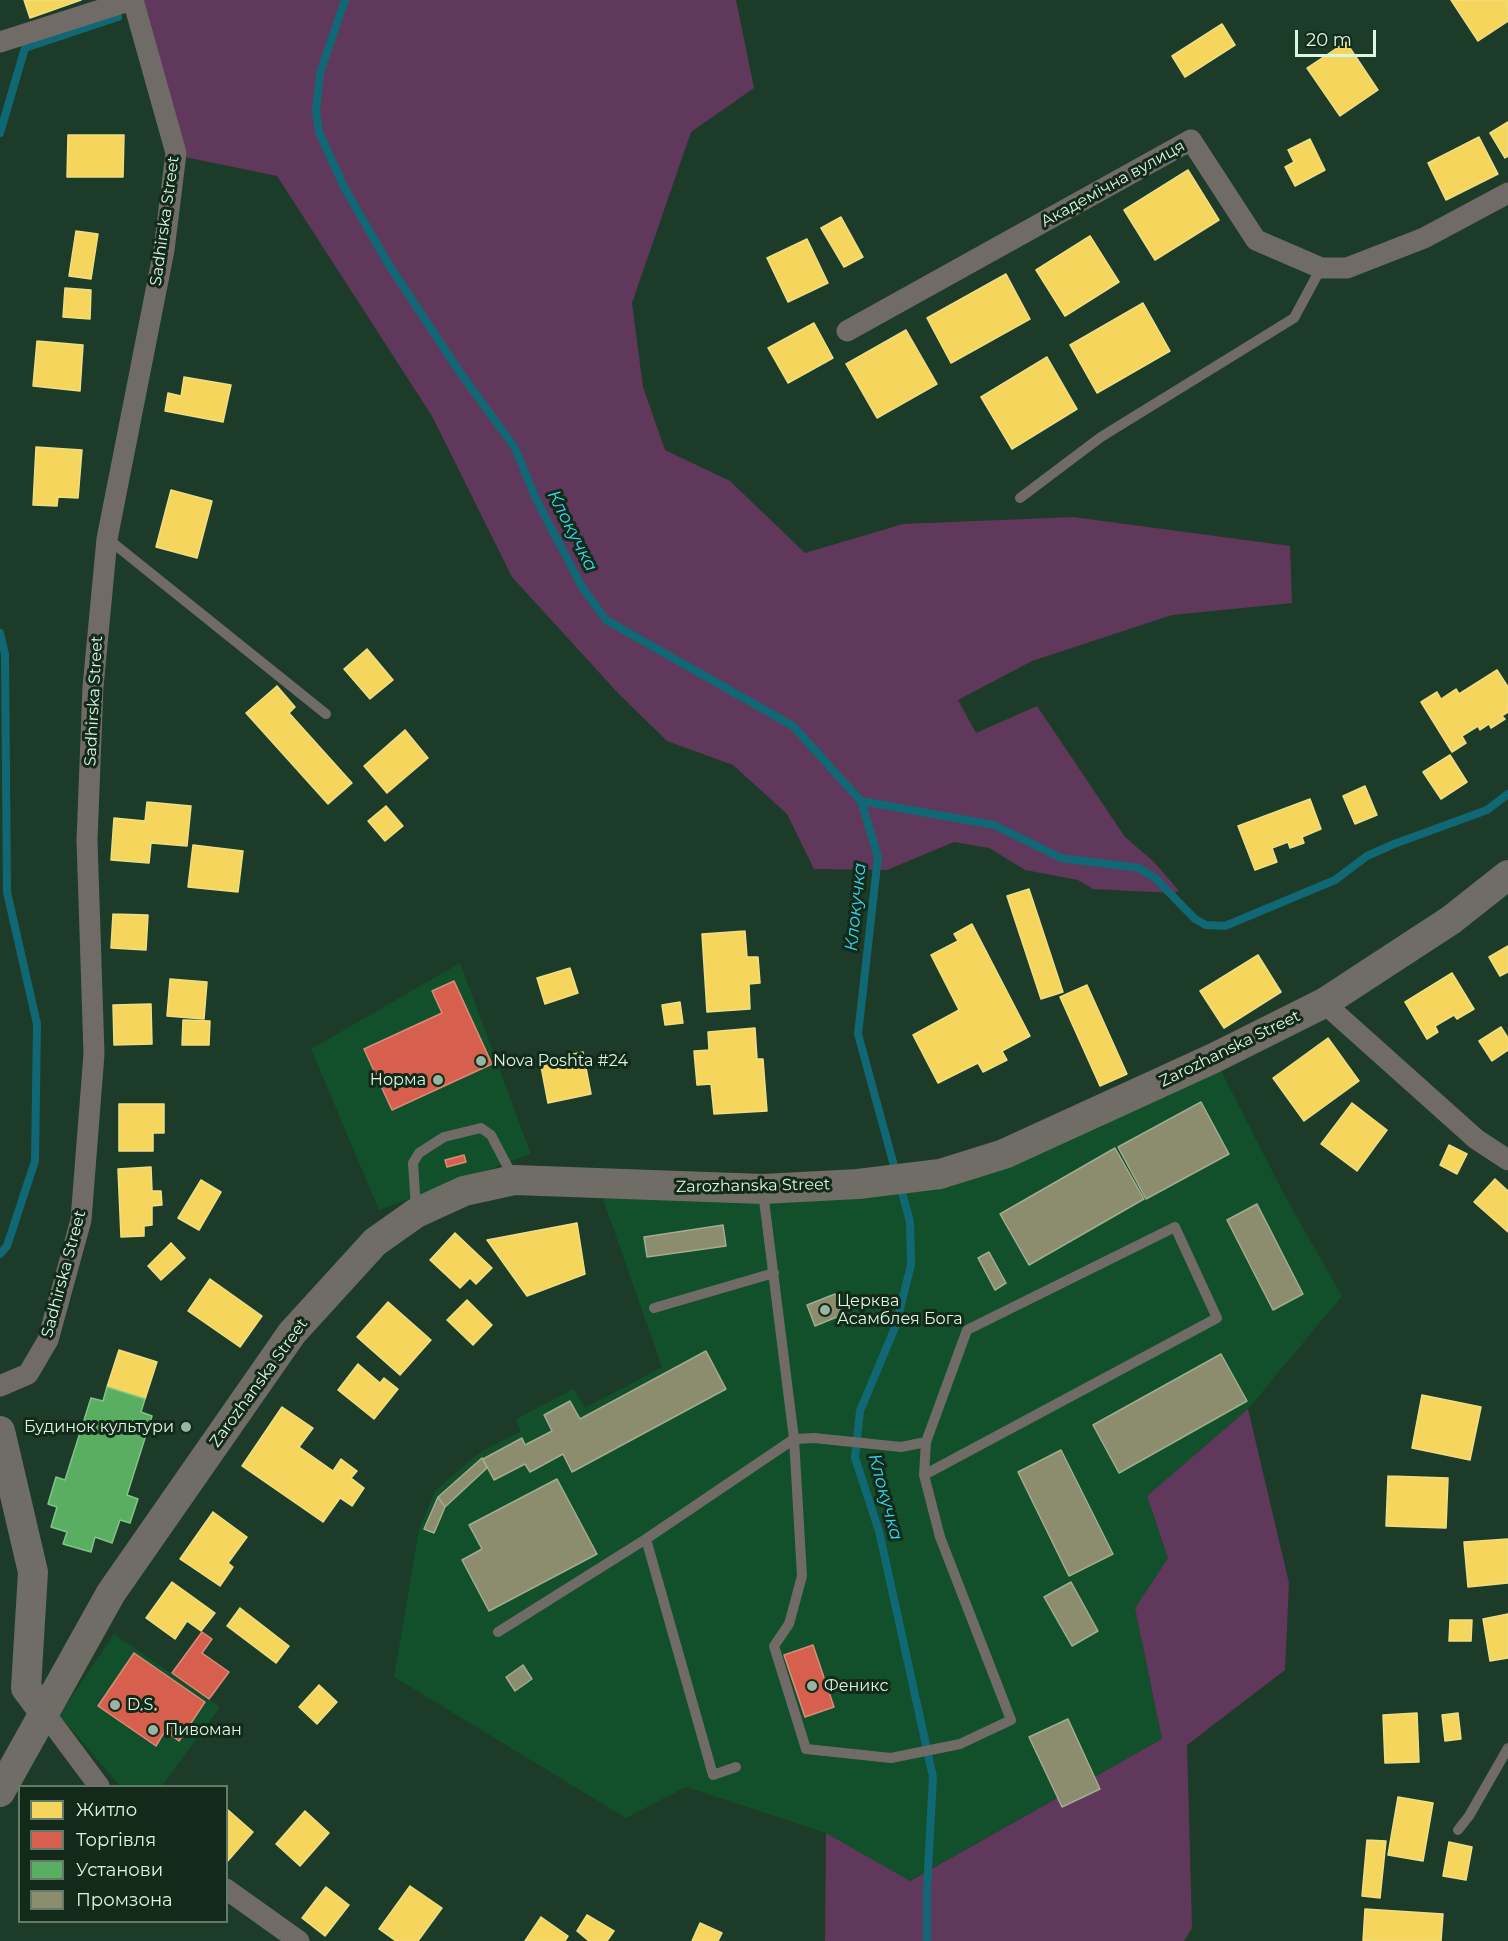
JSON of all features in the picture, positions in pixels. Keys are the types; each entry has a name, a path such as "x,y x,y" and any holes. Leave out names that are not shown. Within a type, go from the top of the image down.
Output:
{"street":[{"name":"Sadhirska Street","path":"0,42 132,0 176,153 165,250 107,539 92,699 87,840 94,1054 81,1220 48,1340 28,1374 0,1386"},
{"name":"Академічна вулиця","path":"847,331 1191,140 1256,240 1321,268 1347,268 1424,238 1508,193"},
{"name":"Zarozhanska Street","path":"0,1792 111,1593 292,1333 375,1242 416,1213 464,1191 514,1180 763,1189 858,1184 940,1174 1004,1154 1214,1058 1324,1003 1451,920 1508,875"},
{"path":"1324,1003 1476,1139 1508,1160"},
{"path":"0,1431 33,1572 26,1688 98,1785"},
{"path":"228,1890 299,1941"}],"lane":[{"path":"1020,498 1101,437 1294,318 1321,268"},
{"path":"107,539 326,714"},
{"path":"416,1213 413,1163 419,1153 444,1137 481,1128 491,1135 514,1180"},
{"path":"763,1189 794,1439 802,1576 789,1624 774,1646 806,1749 891,1758 960,1744 1011,1720 939,1537 924,1475 926,1442 967,1330 1175,1227 1217,1318 924,1475"},
{"path":"654,1308 774,1273"},
{"path":"498,1632 646,1539 794,1439 814,1438 901,1447 926,1442"},
{"path":"646,1539 713,1775 736,1767"},
{"path":"1458,1830 1469,1816 1508,1748"}],"shaded area":[{"path":"133,0 736,0 754,88 691,132 632,303 643,387 665,450 730,481 805,553 903,524 1073,517 1290,546 1292,603 1172,615 1032,661 958,700 976,733 1037,706 1125,837 1154,862 1179,891 1173,893 1093,889 1078,880 1025,870 989,848 954,842 887,870 814,869 787,814 733,765 667,741 617,692 512,577 432,416 277,176 175,155"},
{"path":"460,963 531,1154 379,1210 311,1049"},
{"path":"1216,1061 1286,1198 1342,1296 1248,1409 1147,1496 1168,1558 1135,1608 1162,1739 909,1881 826,1833 686,1787 626,1818 394,1677 419,1529 435,1491 479,1453 521,1431 516,1419 574,1389 585,1408 662,1367 598,1185 941,1178"},
{"path":"1248,1409 1289,1583 1285,1670 1187,1745 1192,1928 1184,1941 825,1941 826,1833 910,1881 1162,1739 1135,1608 1168,1558 1147,1496"},
{"path":"114,1634 220,1707 163,1785 119,1785 59,1715"}],"building: Житло":[{"path":"24,0 81,0 30,18"},
{"path":"1451,0 1508,0 1508,21 1478,41"},
{"path":"1222,24 1235,45 1185,77 1172,56"},
{"path":"1346,42 1378,90 1340,116 1307,68"},
{"path":"1508,122 1508,156 1505,158 1490,133"},
{"path":"68,135 124,135 123,177 67,177"},
{"path":"1479,137 1498,174 1446,200 1428,163"},
{"path":"1310,139 1325,170 1295,186 1285,167 1294,162 1288,150"},
{"path":"1188,170 1219,220 1155,260 1124,210"},
{"path":"841,217 863,257 844,267 821,228"},
{"path":"76,231 98,234 91,279 69,276"},
{"path":"1090,236 1119,282 1065,316 1036,270"},
{"path":"807,239 828,283 788,302 767,258"},
{"path":"1006,274 1030,319 951,363 927,318"},
{"path":"65,288 91,290 90,319 63,317"},
{"path":"1143,303 1170,351 1097,393 1070,345"},
{"path":"814,323 833,358 788,383 768,348"},
{"path":"906,330 937,384 877,418 846,364"},
{"path":"37,341 83,345 80,391 33,386"},
{"path":"1047,357 1077,409 1012,449 981,397"},
{"path":"184,377 231,385 223,422 165,411 168,393 181,396"},
{"path":"36,447 82,450 78,498 58,497 57,506 33,505"},
{"path":"171,490 212,501 197,558 156,547"},
{"path":"367,649 393,680 370,699 344,669"},
{"path":"1497,670 1508,687 1508,712 1502,716 1505,719 1491,728 1489,724 1480,730 1478,726 1462,736 1466,743 1452,752 1421,702 1437,692 1441,699 1456,689 1459,694"},
{"path":"277,686 295,707 289,713 352,783 328,804 246,713"},
{"path":"405,730 428,758 387,793 364,766"},
{"path":"1450,755 1467,782 1441,799 1423,772"},
{"path":"1365,786 1377,815 1355,824 1343,796"},
{"path":"1310,799 1321,829 1302,837 1304,843 1290,848 1288,842 1272,848 1277,862 1255,870 1238,826"},
{"path":"147,802 191,806 187,846 151,843 149,863 111,860 114,818 145,821"},
{"path":"386,806 403,826 385,841 368,821"},
{"path":"193,845 243,851 238,892 188,887"},
{"path":"1029,889 1063,992 1041,999 1007,896"},
{"path":"113,914 148,915 146,950 111,948"},
{"path":"972,924 1030,1036 1002,1051 1007,1060 983,1072 978,1063 938,1083 913,1035 959,1010 931,955 958,941 954,934"},
{"path":"745,931 747,957 758,957 760,983 749,984 750,1009 707,1012 702,934"},
{"path":"1508,946 1508,972 1500,976 1489,957"},
{"path":"1258,955 1281,992 1224,1028 1200,991"},
{"path":"570,968 578,993 545,1004 537,978"},
{"path":"1452,973 1474,1009 1457,1019 1454,1015 1435,1026 1438,1032 1427,1039 1405,1002"},
{"path":"170,979 207,982 204,1019 167,1016"},
{"path":"1087,985 1127,1074 1100,1086 1060,997"},
{"path":"680,1002 683,1023 665,1025 662,1005"},
{"path":"151,1004 152,1044 114,1045 113,1005"},
{"path":"183,1020 210,1021 209,1045 182,1045"},
{"path":"1501,1027 1508,1038 1508,1050 1492,1061 1479,1041"},
{"path":"755,1028 757,1059 763,1059 767,1111 714,1114 711,1084 697,1085 694,1051 709,1050 708,1032"},
{"path":"1328,1038 1359,1081 1304,1121 1273,1078"},
{"path":"583,1052 591,1094 548,1103 540,1061"},
{"path":"1352,1103 1387,1130 1357,1171 1321,1144"},
{"path":"119,1104 164,1104 164,1133 153,1133 153,1151 119,1151"},
{"path":"1449,1145 1467,1154 1457,1174 1440,1165"},
{"path":"151,1167 152,1191 161,1191 162,1205 152,1206 152,1225 144,1226 144,1236 121,1237 118,1169"},
{"path":"1495,1179 1508,1191 1508,1232 1474,1202"},
{"path":"201,1180 221,1192 199,1230 178,1218"},
{"path":"577,1223 585,1274 527,1296 487,1240"},
{"path":"455,1233 492,1268 476,1284 470,1278 460,1288 430,1260"},
{"path":"171,1243 185,1258 161,1280 148,1266"},
{"path":"210,1279 262,1316 240,1347 188,1311"},
{"path":"467,1300 492,1325 473,1345 447,1320"},
{"path":"388,1302 431,1340 400,1375 357,1337"},
{"path":"119,1350 157,1362 145,1399 107,1387"},
{"path":"358,1364 380,1383 384,1378 398,1389 374,1419 338,1390"},
{"path":"1422,1395 1481,1407 1470,1460 1412,1448"},
{"path":"282,1407 313,1428 299,1447 333,1471 341,1459 357,1471 351,1478 364,1488 352,1506 340,1498 323,1522 242,1466"},
{"path":"1388,1476 1448,1478 1446,1528 1386,1526"},
{"path":"213,1512 247,1537 228,1563 233,1567 220,1586 180,1559"},
{"path":"1508,1539 1508,1583 1468,1587 1464,1542"},
{"path":"172,1582 215,1613 201,1631 187,1621 175,1639 146,1618"},
{"path":"240,1608 289,1646 276,1663 227,1626"},
{"path":"1508,1614 1508,1658 1490,1661 1483,1619"},
{"path":"1450,1620 1472,1620 1471,1641 1449,1641"},
{"path":"319,1685 337,1702 317,1724 299,1707"},
{"path":"1417,1713 1419,1762 1385,1763 1383,1715"},
{"path":"1458,1713 1461,1739 1445,1741 1442,1715"},
{"path":"1398,1797 1433,1803 1423,1861 1388,1855"},
{"path":"228,1810 253,1832 228,1861"},
{"path":"305,1811 329,1833 300,1866 276,1844"},
{"path":"1367,1840 1386,1841 1380,1898 1362,1896"},
{"path":"1449,1842 1472,1847 1466,1880 1443,1876"},
{"path":"410,1886 442,1908 418,1941 396,1941 379,1929"},
{"path":"326,1887 349,1905 325,1936 302,1918"},
{"path":"1365,1909 1443,1914 1441,1941 1363,1941"},
{"path":"587,1915 614,1931 607,1941 589,1941 577,1931"},
{"path":"541,1917 568,1936 565,1941 525,1941"},
{"path":"700,1923 722,1933 718,1941 692,1941"}],"building: Торгівля":[{"path":"454,981 492,1064 392,1110 364,1049 442,1013 432,991"},
{"path":"464,1155 466,1162 447,1167 445,1160"},
{"path":"202,1632 212,1639 202,1653 229,1672 209,1699 172,1673"},
{"path":"813,1645 834,1707 805,1717 784,1655"},
{"path":"134,1653 205,1702 179,1741 165,1731 156,1746 98,1706"}],"building: Установи":[{"path":"107,1387 145,1399 141,1412 152,1416 127,1495 138,1499 130,1523 120,1520 112,1543 95,1537 91,1552 63,1544 67,1532 51,1527 57,1507 48,1504 56,1477 65,1480 91,1398 103,1401"}],"building: Промзона":[{"path":"1201,1102 1229,1154 1146,1199 1118,1147"},
{"path":"1115,1148 1144,1199 1029,1265 1000,1214"},
{"path":"1257,1204 1303,1294 1273,1310 1227,1220"},
{"path":"723,1225 726,1246 647,1257 644,1237"},
{"path":"989,1252 1006,1283 995,1290 978,1258"},
{"name":"Церква Асамблея Бога","path":"835,1294 844,1314 815,1326 807,1305"},
{"path":"706,1351 726,1389 572,1472 563,1454 530,1472 525,1464 494,1480 483,1459 522,1438 525,1445 552,1431 544,1415 570,1401 580,1419"},
{"path":"1221,1354 1247,1401 1119,1473 1093,1425"},
{"path":"1061,1450 1113,1554 1069,1576 1018,1472"},
{"path":"482,1458 487,1468 445,1507 438,1497"},
{"path":"557,1479 597,1554 489,1611 462,1560 482,1549 469,1525"},
{"path":"438,1497 445,1507 434,1533 424,1529"},
{"path":"1071,1582 1098,1631 1072,1646 1044,1597"},
{"path":"523,1665 532,1679 515,1691 506,1677"},
{"path":"1068,1719 1100,1789 1062,1807 1029,1737"}],"waterway":[{"name":"Клокучка","path":"345,0 320,73 316,111 319,132 344,187 389,265 459,371 515,448 536,499 582,587 606,620 793,726 861,801 878,857 858,1034 896,1173"},
{"path":"0,133 25,48 118,17"},
{"path":"0,633 5,654 7,892 37,1024 35,1161 7,1246 0,1254"},
{"path":"861,801 994,825 1061,858 1139,868 1155,878 1195,919 1206,925 1225,926 1335,880 1367,856 1394,844 1487,810 1508,794"},
{"name":"Клокучка","path":"900,1185 910,1222 911,1265 896,1325 860,1411 855,1458 879,1531 933,1777 927,1889 927,1941"}],"place":[{"name":"Nova Poshta #24","path":"481,1061"},
{"name":"Норма","path":"438,1080"},
{"name":"Церква Асамблея Бога","path":"825,1310"},
{"name":"Будинок культури","path":"186,1427"},
{"name":"Феникс","path":"812,1686"},
{"name":"D.S.","path":"115,1705"},
{"name":"Пивоман","path":"153,1730"}]}
